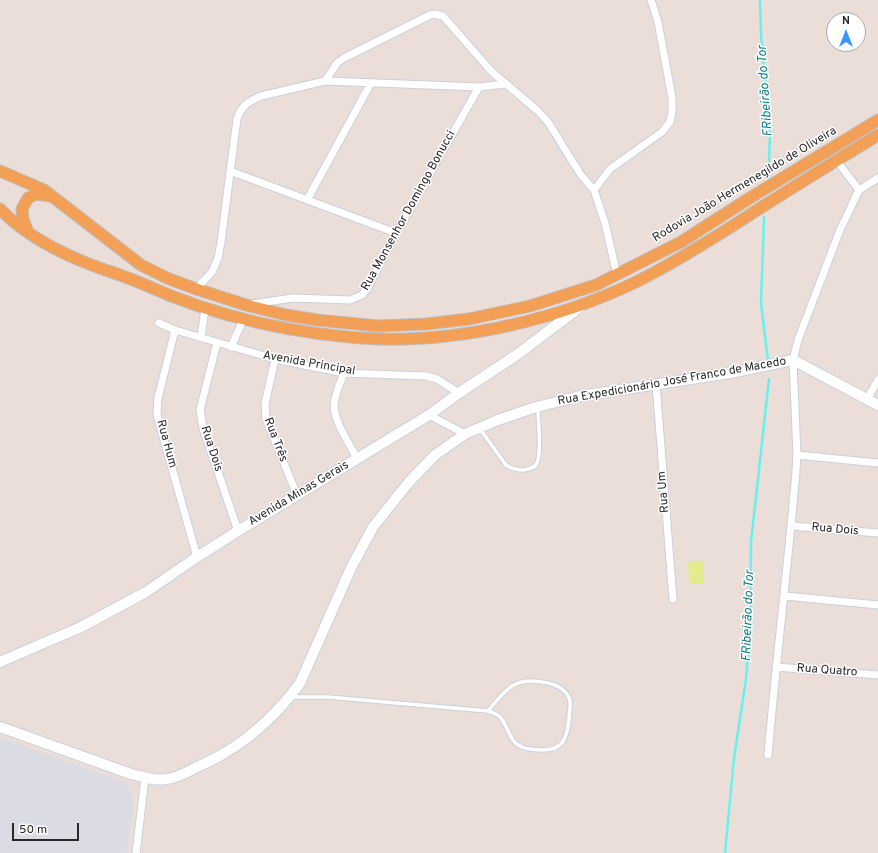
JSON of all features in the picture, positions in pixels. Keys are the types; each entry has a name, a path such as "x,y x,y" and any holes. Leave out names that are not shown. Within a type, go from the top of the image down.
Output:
{"main road":[{"name":"Rodovia João Hermenegildo de Oliveira","path":"0,171 44,190 141,265 167,278 196,289 246,306 286,315 378,326 426,324 469,319 530,306 596,285 681,242 878,120"},
{"path":"0,208 9,218 49,247 88,264 134,280 205,308 291,329 333,335 380,339 415,338 498,328 542,317 584,303 635,282 675,261 878,135"},
{"path":"28,232 23,219 22,209 28,198 36,194 52,196"}],"street":[{"path":"594,190 610,170 662,132 670,122 672,98 658,22 650,0"},
{"path":"325,81 334,66 344,58 430,14 443,16 477,56 505,84 538,111 548,122 581,175 594,190 605,223 617,275"},
{"path":"196,289 212,272 218,258 237,119 239,111 251,100 261,96 325,81 479,88 505,84"},
{"path":"307,200 371,83"},
{"name":"Rua Monsenhor Domingo Bonucci","path":"246,306 292,298 350,300 362,295 479,88"},
{"path":"837,161 859,190"},
{"path":"230,171 396,233"},
{"path":"768,755 776,667 792,526 797,455 793,360 804,323 840,230 859,190 878,178"},
{"name":"Avenida Minas Gerais","path":"0,662 81,627 146,592 238,531 429,415 518,354 584,303"},
{"path":"201,338 205,308"},
{"path":"231,347 244,318"},
{"name":"Avenida Principal","path":"159,323 217,344 275,359 344,373 426,376 437,379 459,393"},
{"name":"Rua Hum","path":"175,330 158,398 158,415 197,557"},
{"name":"Rua Dois","path":"217,344 200,410 203,428 238,531"},
{"name":"Rua Três","path":"275,359 265,404 266,419 297,495"},
{"name":"Rua Expedicionário José Franco de Macedo","path":"149,779 169,779 227,752 249,736 290,697 303,677 351,568 373,527 414,476 435,455 465,434 498,420 538,407 580,396 730,373 793,360 878,405"},
{"path":"344,373 335,398 334,410 339,424 357,459"},
{"path":"867,399 878,380"},
{"name":"Rua Um","path":"656,384 673,599"},
{"path":"429,415 465,434"},
{"path":"797,455 878,462"},
{"name":"Rua Dois","path":"792,526 878,533"},
{"path":"785,596 878,605"},
{"name":"Rua Quatro","path":"776,667 878,675"},
{"path":"0,727 131,774 149,779 136,853"}],"lane":[{"path":"479,428 506,465 518,470 528,469 535,466 538,462 538,407"},
{"path":"290,697 328,697 488,711 498,715 516,744 530,749 554,749 564,741 568,732 570,700 563,690 556,685 546,682 525,681 510,688 488,711"}],"shaded area":[{"path":"0,738 124,782 134,799 127,853 0,853"}],"green space":[{"path":"703,561 704,584 689,584 688,562"}],"waterway":[{"name":"FRibeirão do Tor","path":"760,0 761,35 770,135 768,181"},
{"name":"FRibeirão do Tor","path":"764,217 761,303 768,361"},
{"name":"FRibeirão do Tor","path":"725,853 734,758 746,679 750,624 751,542 769,379"}]}
